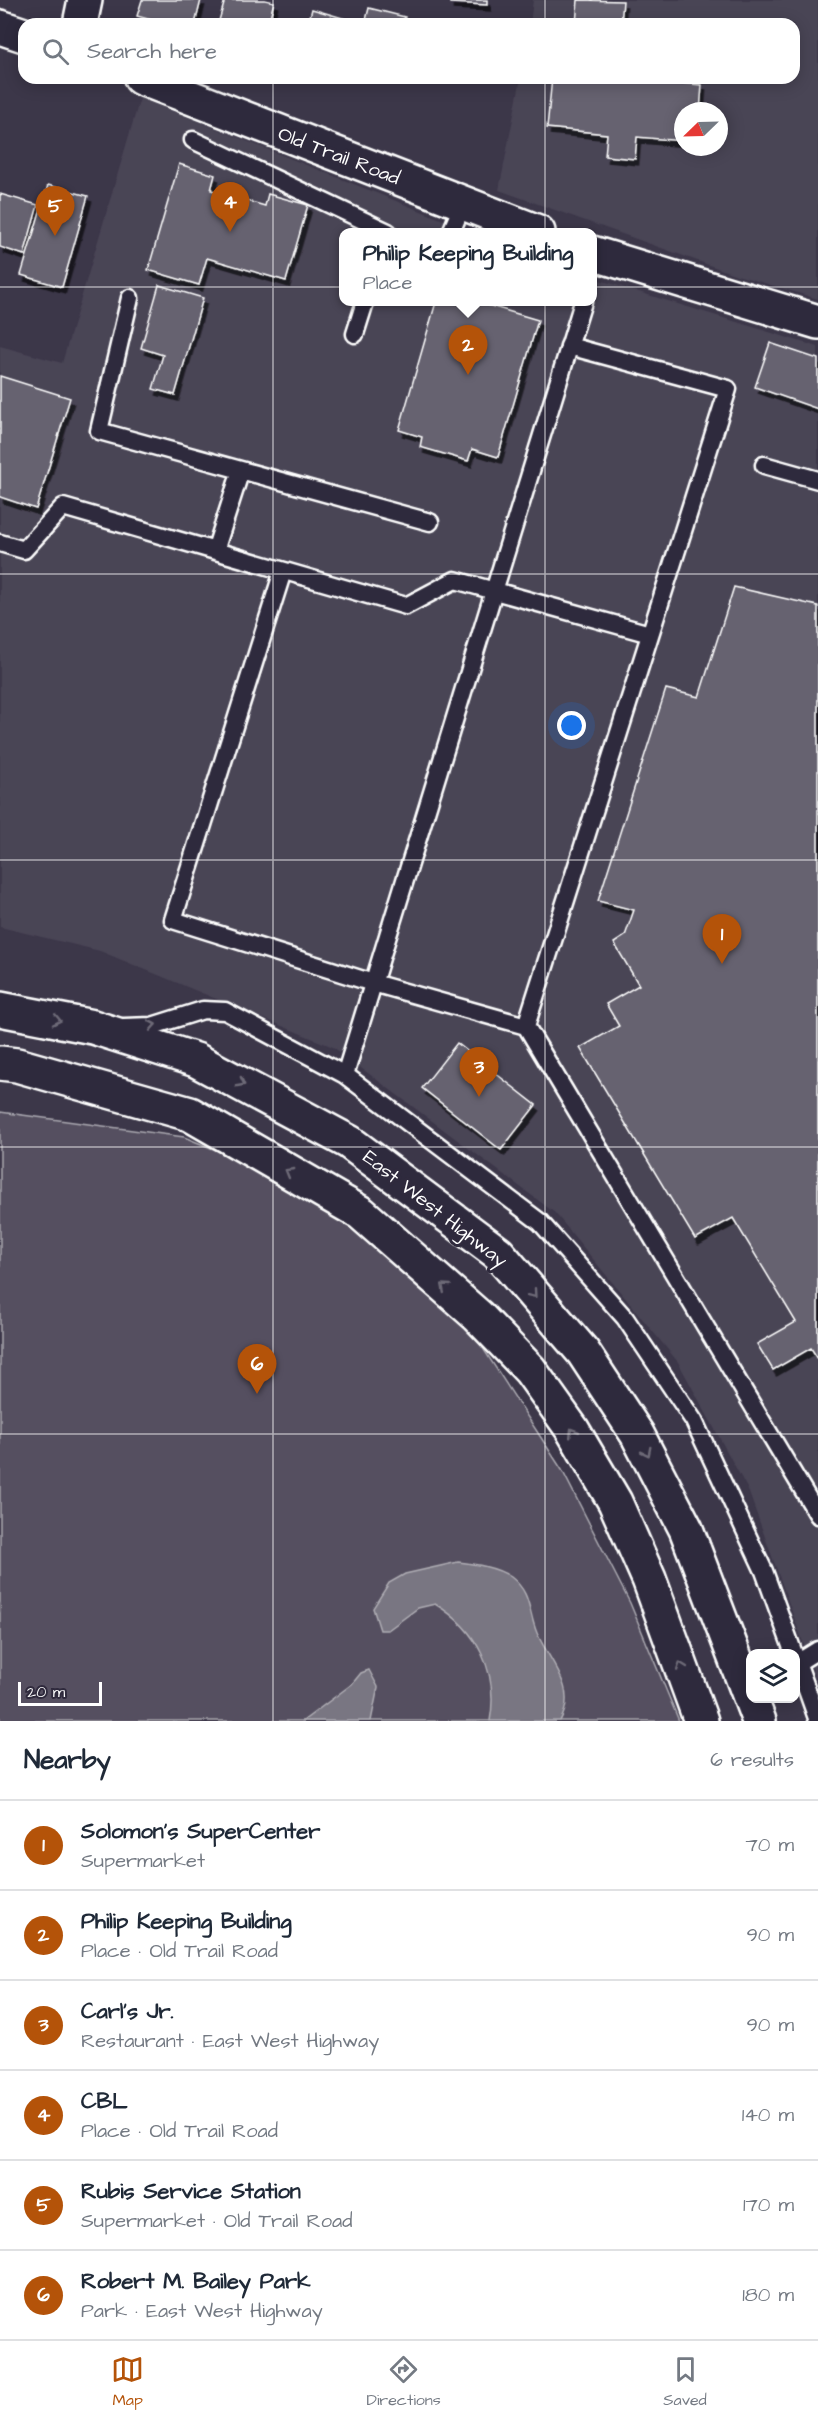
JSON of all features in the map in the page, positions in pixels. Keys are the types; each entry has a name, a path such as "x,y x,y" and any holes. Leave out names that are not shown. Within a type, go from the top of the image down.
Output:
{"main road":[{"path":"81,18 85,0"},
{"path":"0,27 18,33"},
{"name":"Old Trail Road","path":"155,84 457,218 515,228"},
{"path":"597,261 818,322"},
{"name":"East West Highway","path":"0,1009 93,1027 196,1059 349,1142 498,1253 583,1352 637,1434 686,1529 759,1721"},
{"path":"0,1063 17,1065 190,1114 361,1213 478,1316 530,1370 572,1429 615,1502 649,1579 701,1721"}],"lane":[{"path":"193,140 379,228"},
{"path":"130,298 99,431 430,522"},
{"path":"355,333 364,306"},
{"path":"345,1075 582,306"},
{"path":"526,1026 728,389 569,346"},
{"path":"764,465 818,480"},
{"path":"216,551 241,470"},
{"path":"0,543 24,550 63,507 406,606 455,580 650,634"},
{"path":"283,571 173,920 373,983 526,1026 818,1515"},
{"path":"93,1027 152,1026 203,1010 225,1011 345,1075 540,1222 625,1318 694,1420 764,1571 792,1649"},
{"path":"800,1656 818,1650"},
{"path":"800,1672 818,1721"}],"shaded area":[{"path":"533,0 818,0 818,299 737,275 499,190 520,84 800,84 800,18 531,18"},
{"path":"140,98 463,228 339,228 339,306 597,306 597,279 818,347 818,1684 748,1490 678,1362 555,1213 333,1047 100,951 0,927 0,346 62,363"},
{"path":"0,1112 184,1137 255,1166 345,1217 464,1319 562,1470 630,1603 679,1721 0,1721"},
{"path":"458,1562 485,1566 499,1571 511,1577 523,1590 537,1633 564,1686 565,1709 560,1721 490,1721 491,1686 482,1654 463,1626 435,1604 418,1608 388,1630 380,1630 373,1608 389,1583 405,1574"},
{"path":"369,1670 378,1687 371,1721 303,1721 352,1684 361,1673"}],"building":[{"path":"142,0 201,0 196,18 137,16"},
{"path":"225,0 274,2 270,18 220,18"},
{"path":"450,0 487,0 487,5 450,3"},
{"path":"578,0 623,1 622,18 576,18"},
{"path":"369,8 405,17 405,18 366,18"},
{"path":"312,9 343,18 310,18"},
{"path":"551,84 702,85 701,102 674,102 674,140 637,137 635,159 605,156 607,134 547,128"},
{"path":"179,164 215,175 211,190 265,206 268,194 308,205 286,281 207,258 199,285 148,270"},
{"path":"48,185 88,196 62,287 21,275"},
{"path":"0,194 38,205 24,255 0,247"},
{"path":"159,285 203,298 175,395 153,389 163,355 141,348"},
{"path":"435,306 491,306 538,320 498,457 472,449 468,461 420,447 422,437 399,430"},
{"path":"770,343 818,359 818,409 755,387"},
{"path":"0,376 70,398 36,509 0,497"},
{"path":"734,587 818,606 818,1359 811,1348 773,1370 757,1344 796,1322 733,1218 695,1239 580,1048 619,1026 606,1004 639,985 614,943 625,936 634,910 598,901 666,689 699,697"},
{"path":"457,1043 536,1105 501,1150 422,1088"}],"place":[{"name":"CBL","path":"230,232"},
{"name":"Rubis Service Station","path":"55,236"},
{"name":"Philip Keeping Building","path":"468,375"},
{"name":"Solomon's SuperCenter","path":"722,964"},
{"name":"Carl's Jr.","path":"479,1097"},
{"name":"Robert M. Bailey Park","path":"257,1394"}]}
